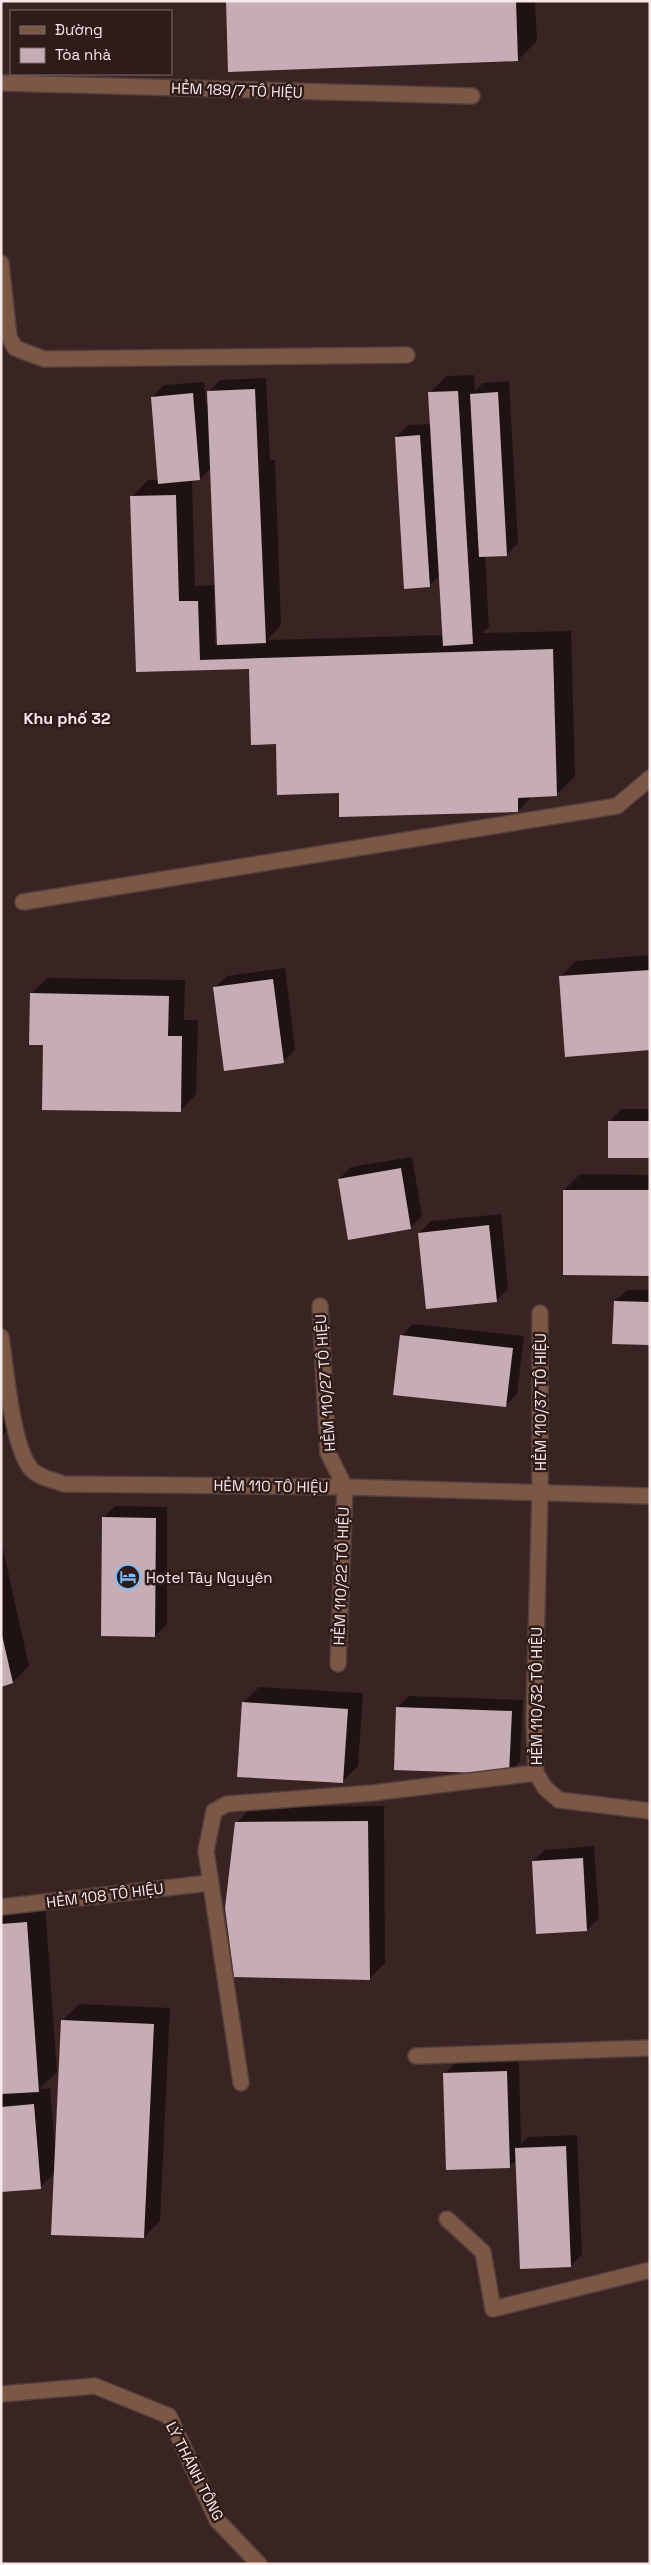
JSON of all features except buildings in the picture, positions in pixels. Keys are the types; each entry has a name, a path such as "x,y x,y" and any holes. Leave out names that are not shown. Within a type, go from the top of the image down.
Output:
{"street":[{"name":"HẺM 189/7 TÔ HIỆU","path":"1,83 472,96"},
{"path":"1,263 9,338 15,348 44,359 407,354"},
{"path":"23,902 617,806 650,778"},
{"name":"HẺM 110/27 TÔ HIỆU","path":"320,1306 328,1453 345,1487"},
{"name":"HẺM 110/37 TÔ HIỆU","path":"540,1312 540,1492"},
{"name":"HẺM 110 TÔ HIỆU","path":"1,1337 18,1441 24,1458 32,1470 45,1478 64,1484 345,1487 650,1496"},
{"name":"HẺM 110/22 TÔ HIỆU","path":"338,1664 345,1487"},
{"name":"HẺM 110/32 TÔ HIỆU","path":"540,1492 534,1719 536,1773 545,1788 559,1800 650,1811"},
{"path":"241,2083 219,1931 209,1883 206,1851 214,1811 228,1804 372,1794 536,1773"},
{"name":"HẺM 108 TÔ HIỆU","path":"1,1907 209,1883"},
{"path":"416,2056 650,2048"},
{"path":"447,2219 483,2252 493,2309 650,2270"},
{"name":"LÝ THÁNH TÔNG","path":"1,2394 95,2386 169,2416 216,2520 259,2564"}],"place":[{"name":"Hotel Tây Nguyên","path":"128,1577"}],"district":[{"name":"Khu phố 32","path":"67,718"}]}
